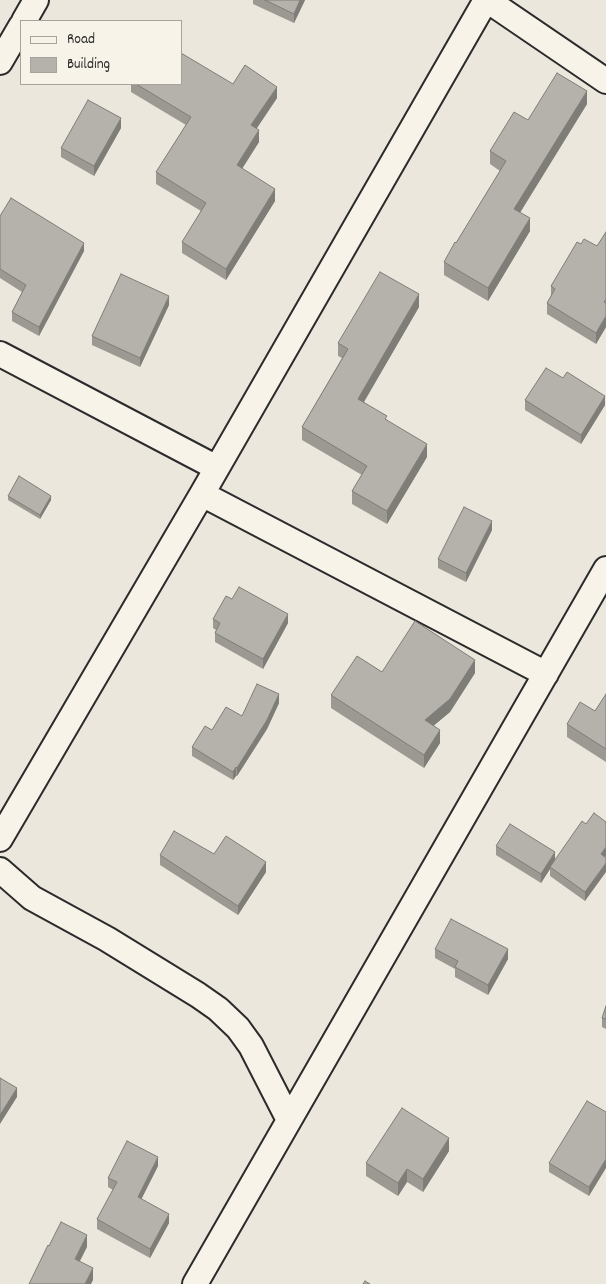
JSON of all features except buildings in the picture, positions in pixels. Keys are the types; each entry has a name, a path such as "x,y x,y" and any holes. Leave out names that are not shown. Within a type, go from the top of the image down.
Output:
{"street":[{"path":"25,20 36,0"},
{"path":"0,839 202,494 487,0 606,81"},
{"path":"0,62 20,28"},
{"path":"0,354 217,468"},
{"path":"202,494 546,674"},
{"path":"194,1284 606,569"},
{"path":"0,870 32,898 115,944 198,994 218,1009 238,1028 251,1046 289,1120"}]}
